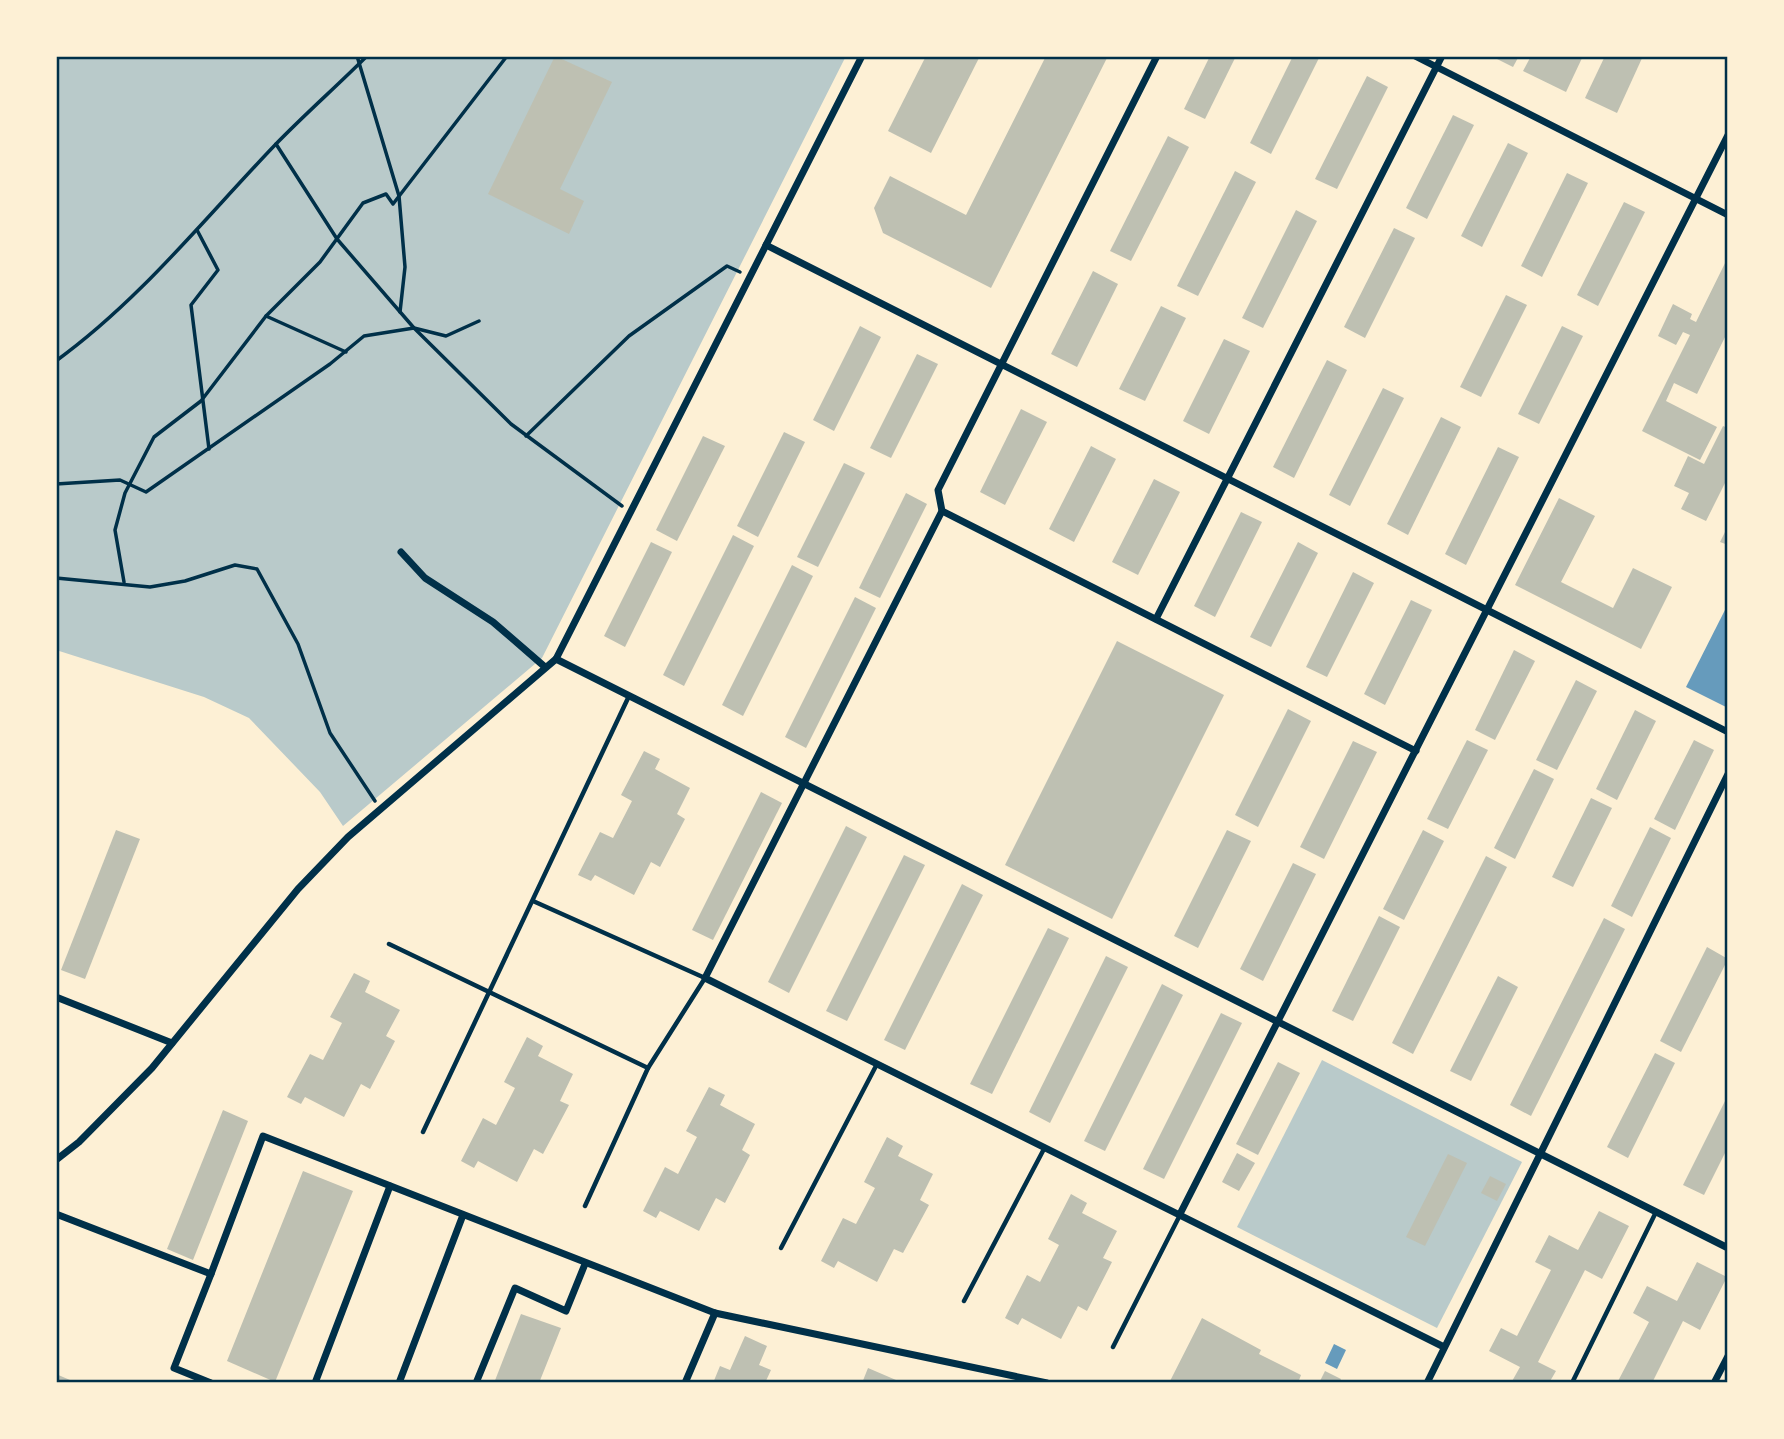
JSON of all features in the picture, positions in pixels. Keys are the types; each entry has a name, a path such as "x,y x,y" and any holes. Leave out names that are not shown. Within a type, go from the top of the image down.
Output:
{"street":[{"path":"56,1160 79,1142 173,1043 298,889 348,837 556,659 862,56"},
{"path":"1157,56 937,490 942,511 705,978 1444,1348"},
{"path":"1415,56 1728,215"},
{"path":"1156,619 1442,56"},
{"path":"1180,1214 1728,135"},
{"path":"766,244 1728,732"},
{"path":"942,511 1416,751"},
{"path":"401,552 425,578 493,622 545,667"},
{"path":"556,659 1728,1248"},
{"path":"1427,1383 1728,774"},
{"path":"56,997 173,1043"},
{"path":"211,1383 174,1368 263,1136 715,1313 1047,1383"},
{"path":"315,1383 390,1186"},
{"path":"56,1214 211,1274"},
{"path":"399,1383 463,1215"},
{"path":"476,1383 515,1288 566,1311 585,1264"},
{"path":"685,1383 715,1313"},
{"path":"1714,1383 1728,1356"}],"lane":[{"path":"423,1132 629,695"},
{"path":"533,901 705,978 648,1068 585,1206"},
{"path":"388,944 648,1068"},
{"path":"781,1248 877,1064"},
{"path":"964,1301 1045,1147"},
{"path":"1572,1383 1656,1212"},
{"path":"1113,1347 1180,1214"}],"path":[{"path":"356,56 399,196 405,267 400,312"},
{"path":"56,361 96,332 197,230 276,144 367,56"},
{"path":"124,582 115,530 129,485 154,438 203,399 266,316 320,262 363,202 386,194 393,204 507,56"},
{"path":"276,144 337,239 414,328 526,436 630,512"},
{"path":"197,230 218,270 191,305 209,449"},
{"path":"526,436 629,336 727,266 750,276"},
{"path":"266,316 346,352"},
{"path":"56,484 120,480 146,492 346,352 364,336 414,328 446,336 479,321"},
{"path":"56,578 124,582 150,587 185,581 236,565 257,569 298,644 330,733 380,809"}],"shaded area":[{"path":"56,56 846,56 542,658 343,826 320,792 249,718 204,697 56,650"},
{"path":"1322,1060 1522,1162 1437,1328 1237,1227"}],"water":[{"path":"1728,604 1728,708 1686,687"},
{"path":"1334,1344 1346,1350 1337,1369 1325,1363"}],"building":[{"path":"555,56 612,82 560,189 584,201 569,234 488,194"},
{"path":"926,56 980,56 931,153 888,131"},
{"path":"1046,56 1108,56 991,288 883,233 874,208 890,176 966,215"},
{"path":"1210,56 1236,56 1205,119 1184,109"},
{"path":"1293,56 1320,56 1271,154 1250,143"},
{"path":"1491,56 1519,56 1513,67"},
{"path":"1531,56 1583,56 1566,92 1523,71"},
{"path":"1605,56 1643,56 1617,113 1585,98"},
{"path":"1367,76 1388,87 1337,189 1315,179"},
{"path":"1453,115 1474,125 1427,219 1406,208"},
{"path":"1168,136 1189,147 1131,261 1110,251"},
{"path":"1508,143 1528,153 1482,247 1461,236"},
{"path":"1235,171 1256,182 1198,296 1177,286"},
{"path":"1567,173 1588,183 1542,277 1521,266"},
{"path":"1624,202 1645,212 1598,306 1577,295"},
{"path":"1296,210 1317,221 1263,328 1242,318"},
{"path":"1394,228 1415,238 1365,338 1344,327"},
{"path":"1728,257 1728,331 1697,394 1674,383 1666,401 1717,427 1700,460 1642,431 1690,335 1683,332 1676,345 1658,336 1673,304 1692,314 1690,319 1696,322"},
{"path":"1093,271 1118,284 1077,367 1051,354"},
{"path":"1506,295 1527,305 1481,397 1460,387"},
{"path":"1161,306 1186,318 1145,401 1119,389"},
{"path":"860,326 881,337 834,431 813,420"},
{"path":"1562,326 1583,336 1539,424 1518,414"},
{"path":"1224,339 1250,351 1209,434 1183,421"},
{"path":"917,354 938,364 891,458 870,448"},
{"path":"1327,360 1347,370 1294,478 1273,467"},
{"path":"1383,388 1404,398 1350,506 1329,495"},
{"path":"1021,409 1047,422 1005,505 980,492"},
{"path":"1441,417 1461,427 1408,535 1387,524"},
{"path":"1723,426 1728,428 1728,477 1706,521 1681,509 1689,493 1674,486 1688,456 1704,464"},
{"path":"784,432 805,442 758,537 737,526"},
{"path":"703,436 725,446 677,541 656,530"},
{"path":"1091,446 1116,459 1074,542 1049,529"},
{"path":"1498,447 1519,457 1466,565 1445,554"},
{"path":"844,463 865,473 818,567 797,557"},
{"path":"1154,479 1180,492 1138,575 1112,562"},
{"path":"906,493 927,504 880,598 859,588"},
{"path":"1559,498 1595,516 1561,582 1613,608 1633,568 1672,587 1641,649 1515,585"},
{"path":"1241,512 1262,522 1215,617 1194,606"},
{"path":"1728,526 1728,545 1720,542"},
{"path":"733,535 754,546 684,686 663,675"},
{"path":"651,542 672,552 625,647 604,636"},
{"path":"1298,542 1318,553 1271,647 1250,637"},
{"path":"792,565 813,576 743,716 722,705"},
{"path":"1353,572 1374,583 1327,677 1306,667"},
{"path":"855,597 876,608 806,748 785,737"},
{"path":"1411,600 1432,610 1385,705 1364,694"},
{"path":"1117,641 1224,695 1112,919 1005,865"},
{"path":"1514,650 1535,661 1495,740 1475,730"},
{"path":"1576,680 1597,691 1557,770 1536,760"},
{"path":"1288,709 1311,721 1258,827 1235,815"},
{"path":"1635,710 1656,721 1617,800 1596,789"},
{"path":"1467,740 1488,750 1448,829 1427,819"},
{"path":"1694,740 1714,750 1675,830 1654,819"},
{"path":"1353,741 1377,752 1324,859 1300,847"},
{"path":"644,751 660,759 655,769 690,788 677,814 685,819 660,867 651,862 634,895 595,875 591,881 578,875 600,832 613,838 632,801 621,795"},
{"path":"1534,769 1554,779 1515,859 1494,848"},
{"path":"761,792 782,803 713,940 692,930"},
{"path":"1591,798 1612,808 1573,887 1552,877"},
{"path":"846,826 867,837 789,993 768,982"},
{"path":"1650,827 1671,838 1632,917 1611,906"},
{"path":"116,830 140,839 85,979 61,970"},
{"path":"1227,830 1251,841 1198,948 1174,936"},
{"path":"1423,830 1444,841 1404,920 1383,909"},
{"path":"904,855 925,865 847,1021 826,1011"},
{"path":"1486,856 1507,867 1413,1054 1392,1043"},
{"path":"1293,863 1316,874 1263,981 1240,969"},
{"path":"962,884 983,895 905,1050 884,1040"},
{"path":"1379,916 1400,927 1353,1021 1332,1011"},
{"path":"1604,918 1625,929 1531,1116 1510,1105"},
{"path":"1048,928 1069,938 992,1094 970,1084"},
{"path":"1707,947 1728,959 1681,1052 1660,1041"},
{"path":"1106,956 1128,967 1050,1123 1029,1112"},
{"path":"354,973 370,981 365,992 400,1010 386,1036 395,1041 370,1089 361,1084 344,1117 305,1097 301,1104 287,1097 310,1054 323,1060 342,1023 330,1017"},
{"path":"1498,976 1518,987 1471,1081 1450,1071"},
{"path":"1162,984 1183,995 1105,1151 1084,1141"},
{"path":"1221,1013 1242,1023 1164,1179 1143,1169"},
{"path":"527,1037 543,1046 538,1056 573,1074 560,1101 569,1105 543,1154 534,1149 517,1182 478,1161 474,1168 461,1161 483,1118 496,1125 515,1088 504,1082"},
{"path":"1655,1053 1675,1063 1628,1158 1607,1147"},
{"path":"1278,1062 1300,1073 1258,1155 1236,1144"},
{"path":"709,1087 725,1095 720,1105 755,1124 742,1150 750,1155 725,1203 716,1198 699,1231 660,1211 656,1218 643,1211 665,1167 678,1174 697,1137 686,1131"},
{"path":"1728,1095 1728,1147 1704,1195 1683,1185"},
{"path":"223,1110 248,1121 193,1260 167,1249"},
{"path":"887,1137 903,1146 898,1156 933,1174 920,1200 929,1205 903,1253 894,1249 877,1282 838,1261 834,1268 821,1261 843,1218 856,1224 875,1188 864,1182"},
{"path":"1237,1153 1255,1163 1239,1191 1222,1182"},
{"path":"1448,1154 1467,1163 1425,1246 1406,1237"},
{"path":"303,1171 353,1191 275,1382 227,1361"},
{"path":"1490,1176 1506,1184 1497,1201 1481,1193"},
{"path":"1071,1194 1087,1203 1082,1213 1117,1231 1103,1258 1112,1262 1087,1311 1078,1306 1061,1339 1022,1318 1018,1325 1005,1318 1027,1275 1040,1282 1059,1245 1048,1239"},
{"path":"1599,1211 1629,1226 1602,1279 1585,1270 1538,1362 1556,1371 1549,1383 1511,1383 1520,1367 1489,1351 1501,1328 1517,1336 1551,1270 1535,1262 1549,1235 1578,1250"},
{"path":"1697,1262 1727,1277 1700,1330 1683,1321 1652,1383 1617,1383 1649,1322 1633,1313 1647,1286 1677,1301"},
{"path":"521,1314 561,1328 539,1383 494,1383"},
{"path":"1202,1318 1261,1350 1259,1354 1301,1375 1298,1383 1169,1383"},
{"path":"745,1336 767,1346 759,1365 771,1370 765,1383 713,1383 720,1366 730,1370"},
{"path":"868,1368 903,1383 862,1383"},
{"path":"1325,1371 1341,1379 1339,1383 1319,1383"},
{"path":"56,1374 77,1383 56,1383"}]}
